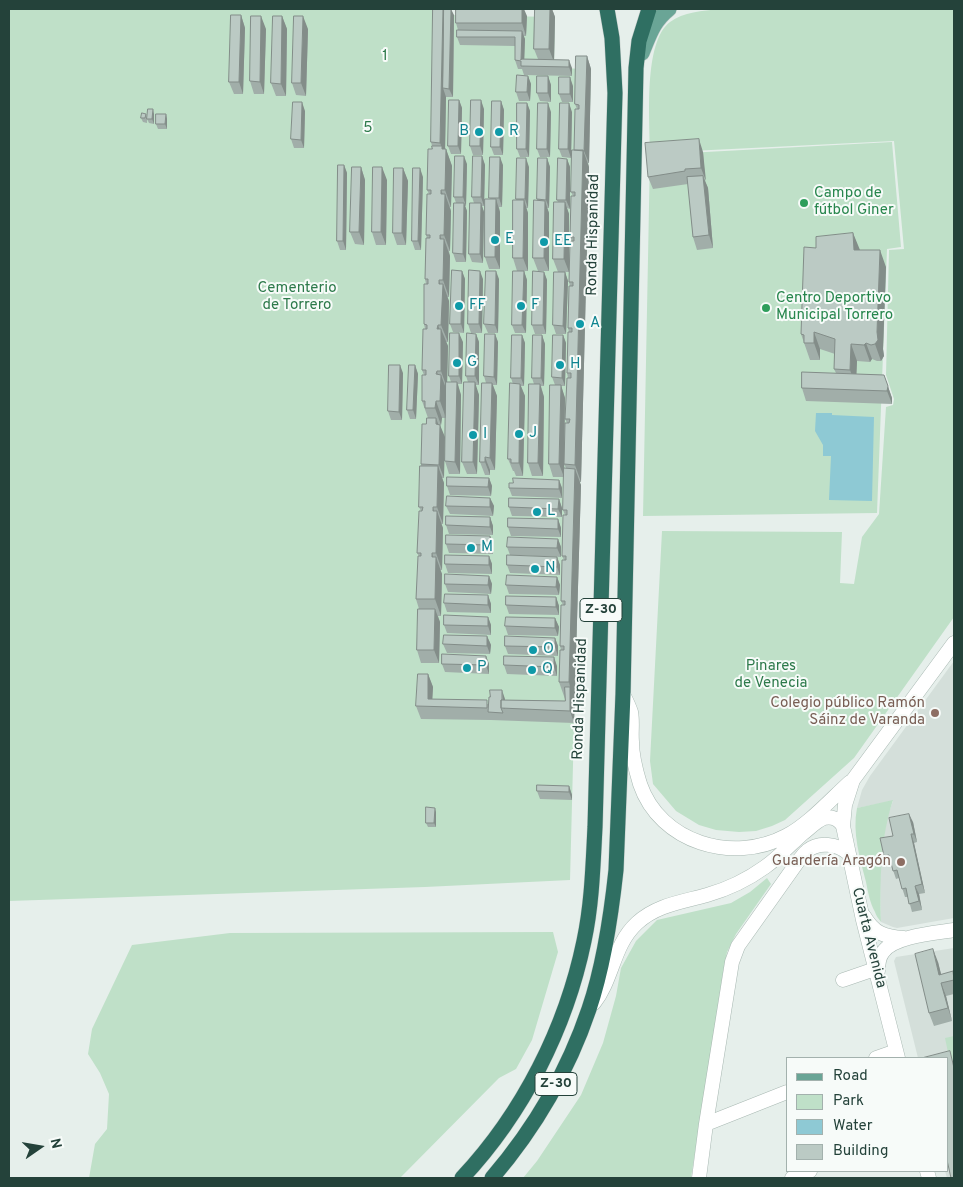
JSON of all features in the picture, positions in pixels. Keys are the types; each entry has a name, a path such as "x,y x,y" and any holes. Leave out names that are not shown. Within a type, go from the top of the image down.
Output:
{"highway":[{"name":"Ronda Hispanidad","path":"462,1178 495,1139 520,1101 540,1066 558,1027 572,986 584,940 592,877 595,827 615,93 612,38 608,9"},
{"name":"Z-30","path":"492,1178 514,1153 541,1111 577,1041 589,1010 603,955 613,897 623,694 636,68 639,41 649,9"}],"main road":[{"path":"636,68 652,28 669,9"}],"street":[{"name":"Cuarta Avenida","path":"897,1054 860,908 843,826 843,812 853,780 954,643"},
{"path":"623,694 630,712 633,753 640,783 645,795 662,819 685,836 701,843 718,848 737,849 778,840 804,824 853,780"},
{"path":"589,1010 600,994 617,952 629,931 645,916 669,904 708,894 741,882 767,865 821,819 836,818 843,826"},
{"path":"699,1178 732,962 738,946 807,851 817,846 826,845 836,846 848,853"},
{"path":"860,908 869,924 880,934 888,936 904,938 954,930"},
{"path":"880,984 878,968 880,957 890,945 904,938"},
{"path":"843,980 875,969"},
{"path":"881,1057 897,1054"},
{"path":"706,1124 786,1092"},
{"path":"792,1178 807,1172"}],"shaded area":[{"path":"954,661 954,918 897,928 881,922 880,879 882,849 887,817 893,801 857,808 862,790 870,776"},
{"path":"954,948 954,1178 947,1178 945,1172 948,1172 948,1057 918,1057 894,961 896,957"}],"green space":[{"name":"Cementerio de Torrero","path":"9,9 448,9 448,15 555,17 554,68 591,69 570,880 425,887 9,901"},
{"name":"Pinares de Venecia","path":"719,9 954,9 954,617 854,758 785,820 756,831 739,832 716,830 699,825 676,811 653,784 650,761 662,531 842,532 840,583 854,584 862,537 879,514 886,407 893,405 894,399 886,375 889,250 904,249 894,141 650,153 650,83 655,46 661,32 670,22 681,16 693,12"},
{"name":"Centro Deportivo Municipal Torrero","path":"892,142 901,247 887,249 877,513 643,516 650,155"},
{"path":"893,800 883,845 881,922 873,909 868,894 855,827 857,808"},
{"path":"767,878 771,884 736,934 727,952 691,1178 523,1178 537,1161 581,1095 603,1043 616,996 621,968 636,941 657,920 731,903 750,892"},
{"path":"553,932 558,952 532,1040 516,1069 499,1078 400,1178 89,1178 95,1144 107,1129 109,1094 100,1073 88,1054 92,1029 132,945 230,933"},
{"path":"954,1036 954,1061 950,1062 945,1038"}],"water":[{"path":"816,413 874,417 872,501 829,500 831,456 823,456 823,445 815,431"}],"building":[{"path":"433,9 443,9 440,143 431,142"},
{"path":"444,9 451,9 449,89 443,88"},
{"path":"456,9 522,9 522,23 456,23"},
{"path":"535,9 550,9 549,49 534,49"},
{"path":"231,15 241,15 239,82 229,82"},
{"path":"251,16 261,16 260,82 250,81"},
{"path":"273,16 282,16 281,84 271,83"},
{"path":"294,16 303,16 301,83 292,83"},
{"path":"457,30 522,31 521,59 569,60 569,67 521,66 521,61 515,60 515,37 457,37"},
{"path":"576,56 587,56 584,151 574,150 575,109 579,109 579,105 575,104"},
{"path":"517,75 528,76 527,92 516,92"},
{"path":"537,76 548,76 548,93 537,93"},
{"path":"559,77 570,77 570,94 559,94"},
{"path":"449,100 459,100 458,146 448,146"},
{"path":"471,100 481,100 480,146 470,146"},
{"path":"492,101 501,101 500,147 491,147"},
{"path":"293,102 302,102 301,140 291,139"},
{"path":"517,103 527,103 526,149 517,149"},
{"path":"538,103 548,103 547,149 537,149"},
{"path":"560,103 569,103 568,149 559,149"},
{"path":"148,109 153,109 152,119 147,119"},
{"path":"142,113 146,114 145,118 141,118"},
{"path":"156,114 166,114 165,124 156,124"},
{"path":"699,139 701,168 685,169 685,171 648,177 645,143"},
{"path":"432,146 442,146 442,149 446,149 445,190 441,190 441,194 445,194 444,235 440,235 440,239 444,239 443,280 439,280 439,284 443,284 441,325 438,325 437,329 441,329 441,371 437,371 436,374 441,375 440,401 436,401 435,408 425,408 425,401 422,401 422,375 426,375 426,370 422,370 423,329 427,329 427,325 424,324 424,284 428,284 428,279 425,279 426,238 430,238 430,235 426,235 427,194 431,194 431,190 427,190 428,149 432,149"},
{"path":"572,150 583,150 575,465 564,464 565,423 569,423 570,419 565,419 567,378 571,378 571,373 567,373 568,332 572,332 572,328 568,328 569,286 573,286 573,282 569,282 570,241 574,241 574,237 570,237 571,196 575,196 575,192 571,192"},
{"path":"455,156 464,156 463,197 454,197"},
{"path":"473,156 482,156 481,197 472,197"},
{"path":"490,157 500,157 499,198 489,198"},
{"path":"517,158 526,158 525,199 516,199"},
{"path":"538,158 547,158 546,200 537,199"},
{"path":"558,158 567,159 566,200 557,200"},
{"path":"338,165 344,165 343,241 337,241"},
{"path":"352,167 361,167 359,232 350,232"},
{"path":"373,167 382,167 381,232 372,232"},
{"path":"394,168 403,168 402,233 393,233"},
{"path":"413,168 420,168 418,241 412,241"},
{"path":"703,176 709,235 693,237 687,177"},
{"path":"485,199 496,199 495,257 485,257"},
{"path":"513,200 524,200 523,258 513,258"},
{"path":"534,200 545,201 544,258 533,258"},
{"path":"554,202 565,202 564,259 553,259"},
{"path":"454,203 464,203 463,254 453,253"},
{"path":"470,203 481,203 480,254 469,254"},
{"path":"853,233 854,250 880,250 878,340 875,344 871,345 866,343 864,345 851,344 850,370 834,369 835,339 814,332 814,343 804,343 804,335 801,334 804,247 816,248 816,237"},
{"path":"452,270 462,271 461,324 450,324"},
{"path":"469,270 480,271 479,324 468,324"},
{"path":"486,271 496,271 495,325 484,324"},
{"path":"513,271 524,271 522,325 512,325"},
{"path":"533,271 544,272 543,325 532,325"},
{"path":"554,272 565,272 563,326 553,325"},
{"path":"450,333 459,333 459,376 449,376"},
{"path":"467,333 476,334 475,376 466,376"},
{"path":"485,334 495,334 494,377 484,376"},
{"path":"512,335 522,335 521,378 511,378"},
{"path":"533,335 542,335 541,378 532,378"},
{"path":"553,335 563,335 562,378 552,377"},
{"path":"389,365 400,365 399,412 388,411"},
{"path":"409,365 415,365 413,410 407,410"},
{"path":"802,372 884,375 888,386 887,391 802,388"},
{"path":"446,382 457,382 455,462 445,461"},
{"path":"464,382 475,382 473,462 462,462"},
{"path":"482,383 492,383 490,458 485,457 485,462 480,462"},
{"path":"510,383 520,384 519,463 511,463 511,459 508,459"},
{"path":"529,384 540,384 538,463 528,463"},
{"path":"550,385 561,385 559,464 549,464"},
{"path":"427,418 436,418 436,424 440,425 439,465 421,464 422,424 426,424"},
{"path":"420,466 438,466 437,507 433,507 433,511 437,511 436,553 432,553 432,557 436,557 435,599 416,599 418,556 421,556 421,553 417,553 419,511 422,511 423,507 419,507"},
{"path":"564,468 575,469 569,682 559,682 560,650 564,650 564,646 560,646 561,605 565,605 565,601 561,601 562,560 566,560 566,556 562,556 563,515 567,515 567,510 563,510"},
{"path":"447,477 489,478 488,487 447,486"},
{"path":"513,478 559,480 559,489 509,488 509,483 513,483"},
{"path":"447,496 490,498 490,507 446,506"},
{"path":"509,498 559,499 558,509 509,507"},
{"path":"446,516 490,517 490,527 446,525"},
{"path":"508,518 558,519 558,529 508,527"},
{"path":"446,535 490,536 490,545 446,544"},
{"path":"508,537 558,539 557,548 507,547"},
{"path":"445,555 489,556 489,565 445,564"},
{"path":"507,555 557,557 557,567 507,565"},
{"path":"445,574 489,576 488,585 445,584"},
{"path":"507,575 557,577 556,587 506,585"},
{"path":"445,594 488,595 488,605 444,603"},
{"path":"506,596 556,597 556,607 506,605"},
{"path":"418,609 435,609 434,650 417,650"},
{"path":"444,615 488,617 488,626 444,625"},
{"path":"506,617 555,618 555,628 505,626"},
{"path":"444,635 487,636 487,646 443,644"},
{"path":"505,636 555,638 555,647 505,646"},
{"path":"442,654 486,656 486,665 442,664"},
{"path":"504,656 554,657 554,667 504,665"},
{"path":"418,674 428,674 428,699 487,700 487,708 416,706"},
{"path":"565,687 570,687 570,711 501,708 501,700 565,701"},
{"path":"490,690 502,690 501,708 503,713 488,712"},
{"path":"537,785 569,786 569,792 537,791"},
{"path":"426,807 435,808 434,823 426,823"},
{"path":"909,814 914,834 911,834 922,884 915,886 919,901 909,904 906,888 902,889 897,870 893,871 889,855 884,856 880,838 893,836 889,818"},
{"path":"933,949 939,975 953,971 954,980 941,983 948,1008 929,1013 915,954"},
{"path":"950,1051 954,1068 954,1178 951,1178 948,1164 948,1057 926,1057"}],"place":[{"name":"B","path":"479,132"},
{"name":"R","path":"499,132"},
{"name":"Campo de fútbol Giner","path":"804,203"},
{"name":"E","path":"495,240"},
{"name":"EE","path":"544,242"},
{"name":"FF","path":"459,306"},
{"name":"F","path":"521,306"},
{"name":"Centro Deportivo Municipal Torrero","path":"766,308"},
{"name":"A","path":"580,324"},
{"name":"G","path":"457,363"},
{"name":"H","path":"560,365"},
{"name":"J","path":"519,434"},
{"name":"I","path":"473,435"},
{"name":"L","path":"537,512"},
{"name":"M","path":"471,548"},
{"name":"N","path":"535,569"},
{"name":"O","path":"533,650"},
{"name":"P","path":"467,668"},
{"name":"Q","path":"532,670"},
{"name":"Colegio público Ramón Sáinz de Varanda","path":"935,713"},
{"name":"Guardería Aragón","path":"901,862"}],"park label":[{"name":"1","path":"385,57"},
{"name":"5","path":"368,129"}]}
